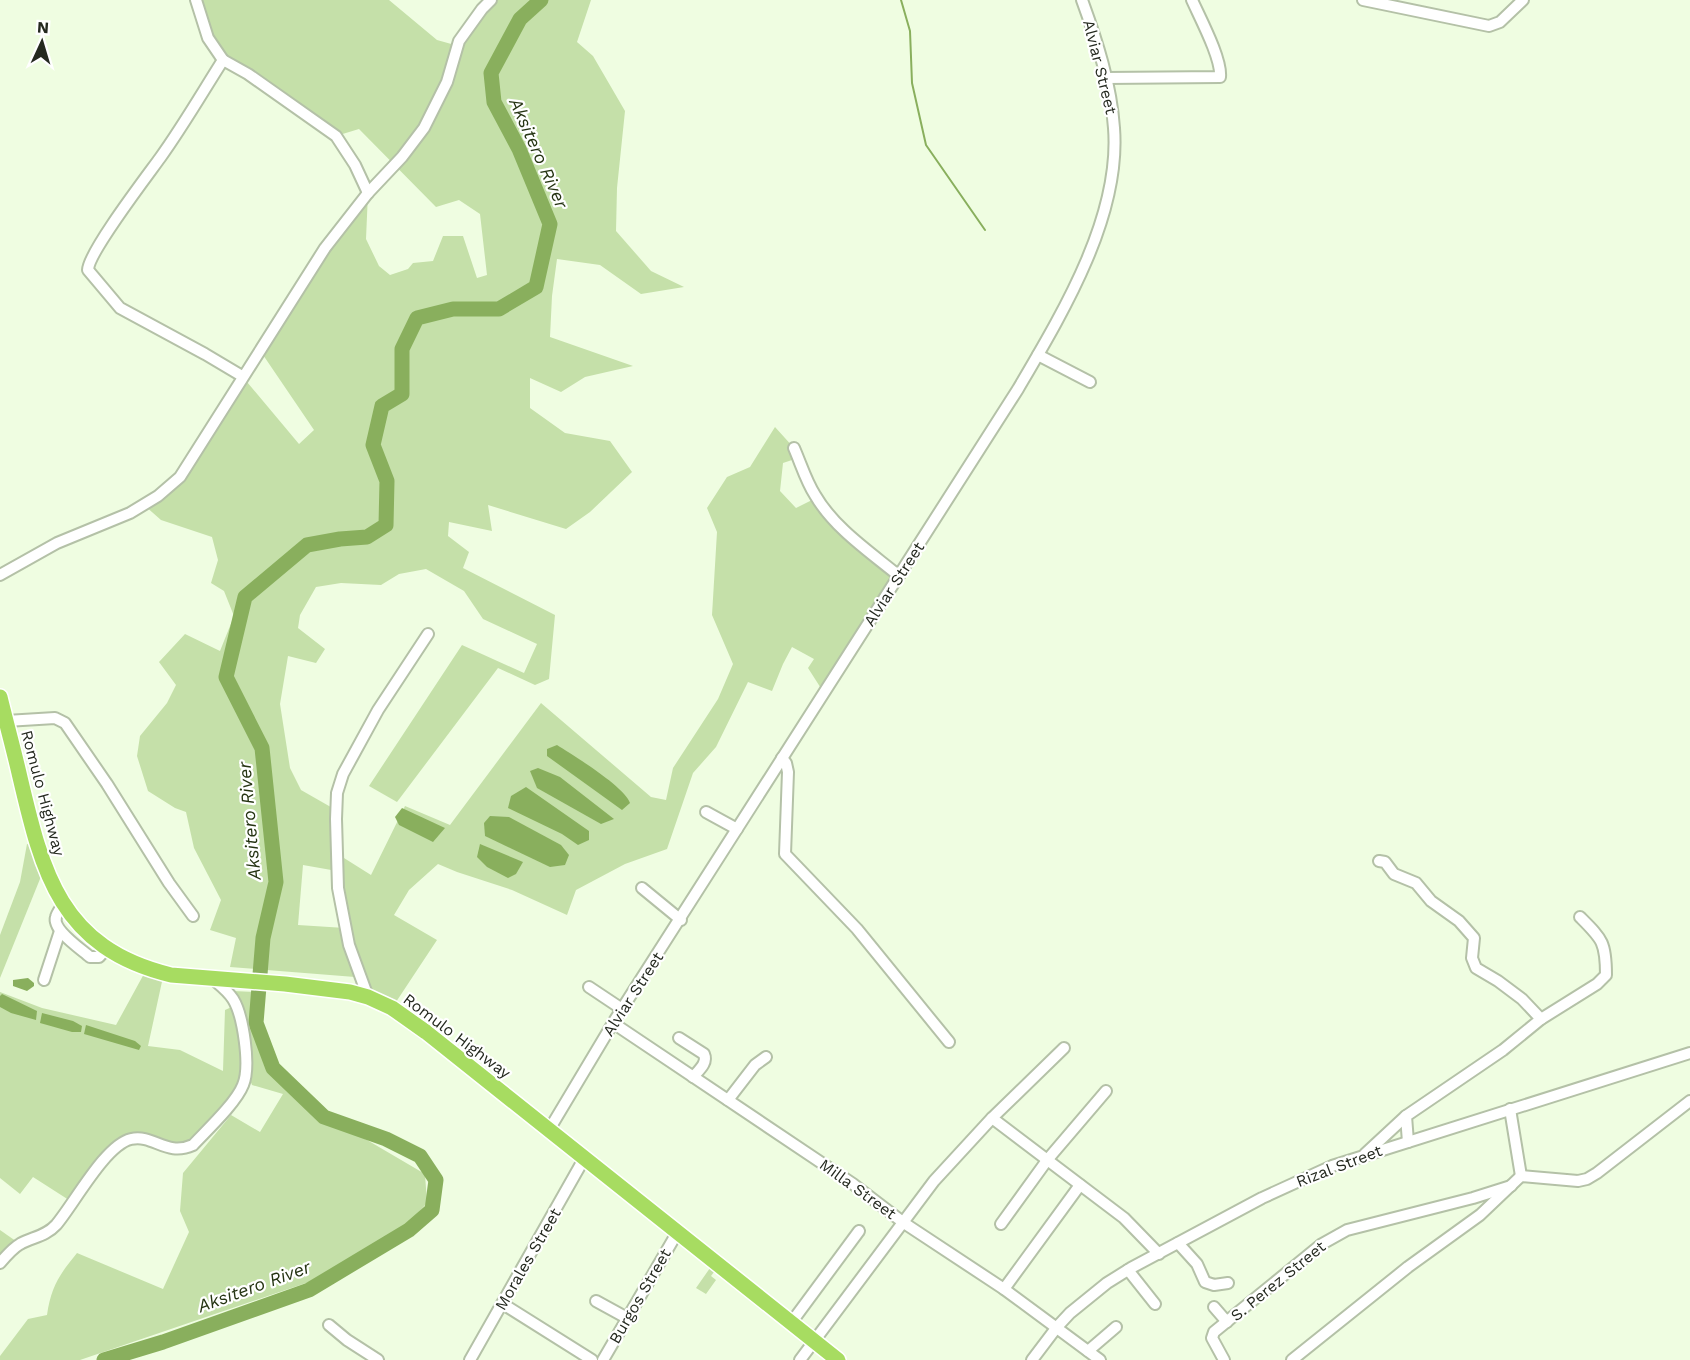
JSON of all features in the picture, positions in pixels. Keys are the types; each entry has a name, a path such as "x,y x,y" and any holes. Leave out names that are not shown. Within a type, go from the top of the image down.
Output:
{"highway":[{"name":"Romulo Highway","path":"0,697 39,853 52,885 63,904 88,933 107,948 150,970 171,975 333,989 368,997 408,1018 838,1360"}],"street":[{"path":"196,0 208,38 223,60 248,74 336,136 355,165 368,193"},
{"path":"0,575 41,551 130,513 158,496 180,477 325,248 368,193 402,158 424,128 447,82 459,41 491,0"},
{"name":"Alviar Street","path":"549,1130 613,1023 681,920 736,828 1038,355 1084,265 1107,205 1113,166 1114,130 1106,78 1083,0"},
{"path":"1106,78 1220,77 1220,70 1209,39 1192,0"},
{"path":"1363,0 1489,26 1500,22 1522,0"},
{"path":"223,60 187,119 141,182 96,251 88,265 88,270 120,308 242,376"},
{"path":"1038,355 1090,382"},
{"path":"794,448 813,493 822,507 859,543 899,576"},
{"path":"368,997 349,945 338,888 337,793 343,774 378,710 428,634"},
{"path":"6,721 51,718 65,723 193,916"},
{"path":"782,758 788,772 785,854 858,928 949,1042"},
{"path":"706,812 736,828"},
{"path":"1378,861 1385,862 1394,874 1416,883 1431,901 1459,921 1474,938 1472,958 1476,968 1522,999 1541,1019"},
{"path":"642,888 681,920"},
{"path":"63,904 56,917 60,931 90,957 99,957 107,948"},
{"path":"1362,1156 1406,1116 1503,1050 1541,1019 1597,984 1606,975 1606,959 1601,938 1580,917"},
{"path":"44,980 60,931"},
{"path":"0,1263 20,1244 44,1236 56,1226 106,1158 121,1144 131,1139 143,1139 171,1149 185,1149 193,1145 234,1098 243,1084 246,1055 236,1006 232,997 217,979"},
{"path":"589,987 622,1009"},
{"name":"Milla Street","path":"613,1023 1004,1288 1100,1360"},
{"path":"679,1038 704,1054 706,1058 693,1077"},
{"path":"800,1360 934,1182 992,1118 1064,1048"},
{"name":"Rizal Street","path":"1032,1360 1070,1313 1107,1283 1262,1197 1332,1166 1690,1053"},
{"path":"728,1100 755,1065 766,1058"},
{"path":"1001,1224 1048,1159 1106,1091"},
{"path":"1293,1360 1408,1267 1480,1215 1521,1176 1587,1179 1690,1101"},
{"path":"1510,1109 1521,1176"},
{"path":"1406,1116 1408,1142"},
{"path":"992,1118 1135,1228 1159,1254"},
{"name":"Morales Street","path":"470,1360 585,1157"},
{"path":"1004,1288 1080,1185"},
{"name":"S. Perez Street","path":"1224,1360 1212,1338 1214,1332 1322,1244 1347,1230 1511,1186"},
{"path":"791,1323 859,1231"},
{"name":"Burgos Street","path":"603,1360 677,1233"},
{"path":"1178,1243 1197,1264 1205,1282 1214,1285 1228,1284"},
{"path":"1128,1270 1155,1304"},
{"path":"596,1300 627,1318"},
{"path":"503,1304 592,1360"},
{"path":"1214,1307 1227,1322"},
{"path":"329,1325 346,1340 378,1360"},
{"path":"1088,1351 1116,1327"}],"shaded area":[{"path":"196,0 389,0 437,40 462,47 496,0 591,0 577,42 593,56 625,111 617,188 616,231 651,271 684,287 641,294 600,265 557,259 550,337 633,366 585,377 561,392 530,378 530,408 565,433 610,441 632,472 590,512 566,529 488,505 492,531 449,522 448,536 469,552 463,568 555,615 549,679 535,685 498,668 397,802 369,786 462,645 524,673 537,644 483,619 464,591 426,569 399,574 381,585 341,583 316,587 300,615 298,628 325,649 316,663 288,656 280,704 290,768 301,790 336,810 336,853 371,875 405,806 450,825 541,703 651,797 666,800 673,768 718,699 733,664 712,615 717,532 707,508 727,477 750,467 775,427 794,448 798,458 783,463 780,491 796,508 816,498 899,576 824,693 808,668 814,659 792,647 772,691 748,682 716,747 693,773 667,849 625,864 576,890 567,915 512,890 438,864 409,890 394,915 437,940 396,1002 364,987 353,959 355,977 230,967 236,938 210,930 221,900 194,848 186,812 175,808 148,791 137,756 140,736 167,703 176,685 159,662 185,634 220,651 234,616 224,591 211,583 218,560 212,537 161,520 144,505 180,477 242,376 299,444 314,430 259,349 368,193 366,239 379,266 390,275 408,269 413,263 433,261 443,236 463,236 477,278 487,275 480,214 459,200 436,207 359,129 336,136 221,55","holes":["303,865 337,871 345,928 298,925"]},
{"path":"557,745 609,780 630,803 622,810 547,756 547,749"},
{"path":"538,768 560,777 614,819 601,824 537,788 530,771"},
{"path":"526,787 589,831 589,840 578,845 562,834 508,808 511,796"},
{"path":"402,808 445,828 433,842 399,825 395,817"},
{"path":"490,816 509,817 561,845 569,855 565,865 550,867 485,836 484,823"},
{"path":"27,844 37,847 42,874 0,978 0,935 20,882"},
{"path":"480,844 523,862 516,874 508,878 487,867 477,857"},
{"path":"145,972 163,977 148,1046 180,1050 223,1071 225,1010 236,1005 233,991 255,992 256,1023 273,1068 321,1113 425,1174 427,1203 408,1224 309,1282 80,1360 0,1360 0,1356 28,1319 47,1315 57,1282 77,1253 163,1289 189,1232 180,1211 183,1173 231,1115 260,1132 283,1094 252,1085 246,1070 243,1084 185,1149 143,1139 121,1144 72,1202 33,1177 20,1194 0,1178 0,992 42,1008 116,1025"},
{"path":"28,978 34,986 27,991 13,986 13,980"},
{"path":"2,994 37,1011 36,1020 11,1013 0,1007"},
{"path":"42,1013 73,1021 82,1026 81,1032 72,1032 40,1023"},
{"path":"86,1025 135,1041 141,1046 139,1050 84,1034"},
{"path":"0,1230 20,1244 0,1264"},
{"path":"710,1268 714,1272 711,1276 716,1280 706,1294 696,1288"}],"waterway":[{"name":"Aksitero River","path":"104,1360 163,1342 309,1290 409,1230 432,1210 436,1180 420,1156 386,1139 324,1117 273,1068 256,1023 263,938 276,882 262,748 226,677 245,597 307,545 367,537 386,525 387,481 373,445 382,406 402,394 402,349 417,318 453,309 499,309 536,287 550,224 519,149 494,102 491,73 520,19 541,0"},
{"path":"901,0 910,31 912,83 926,145 985,230"}]}
